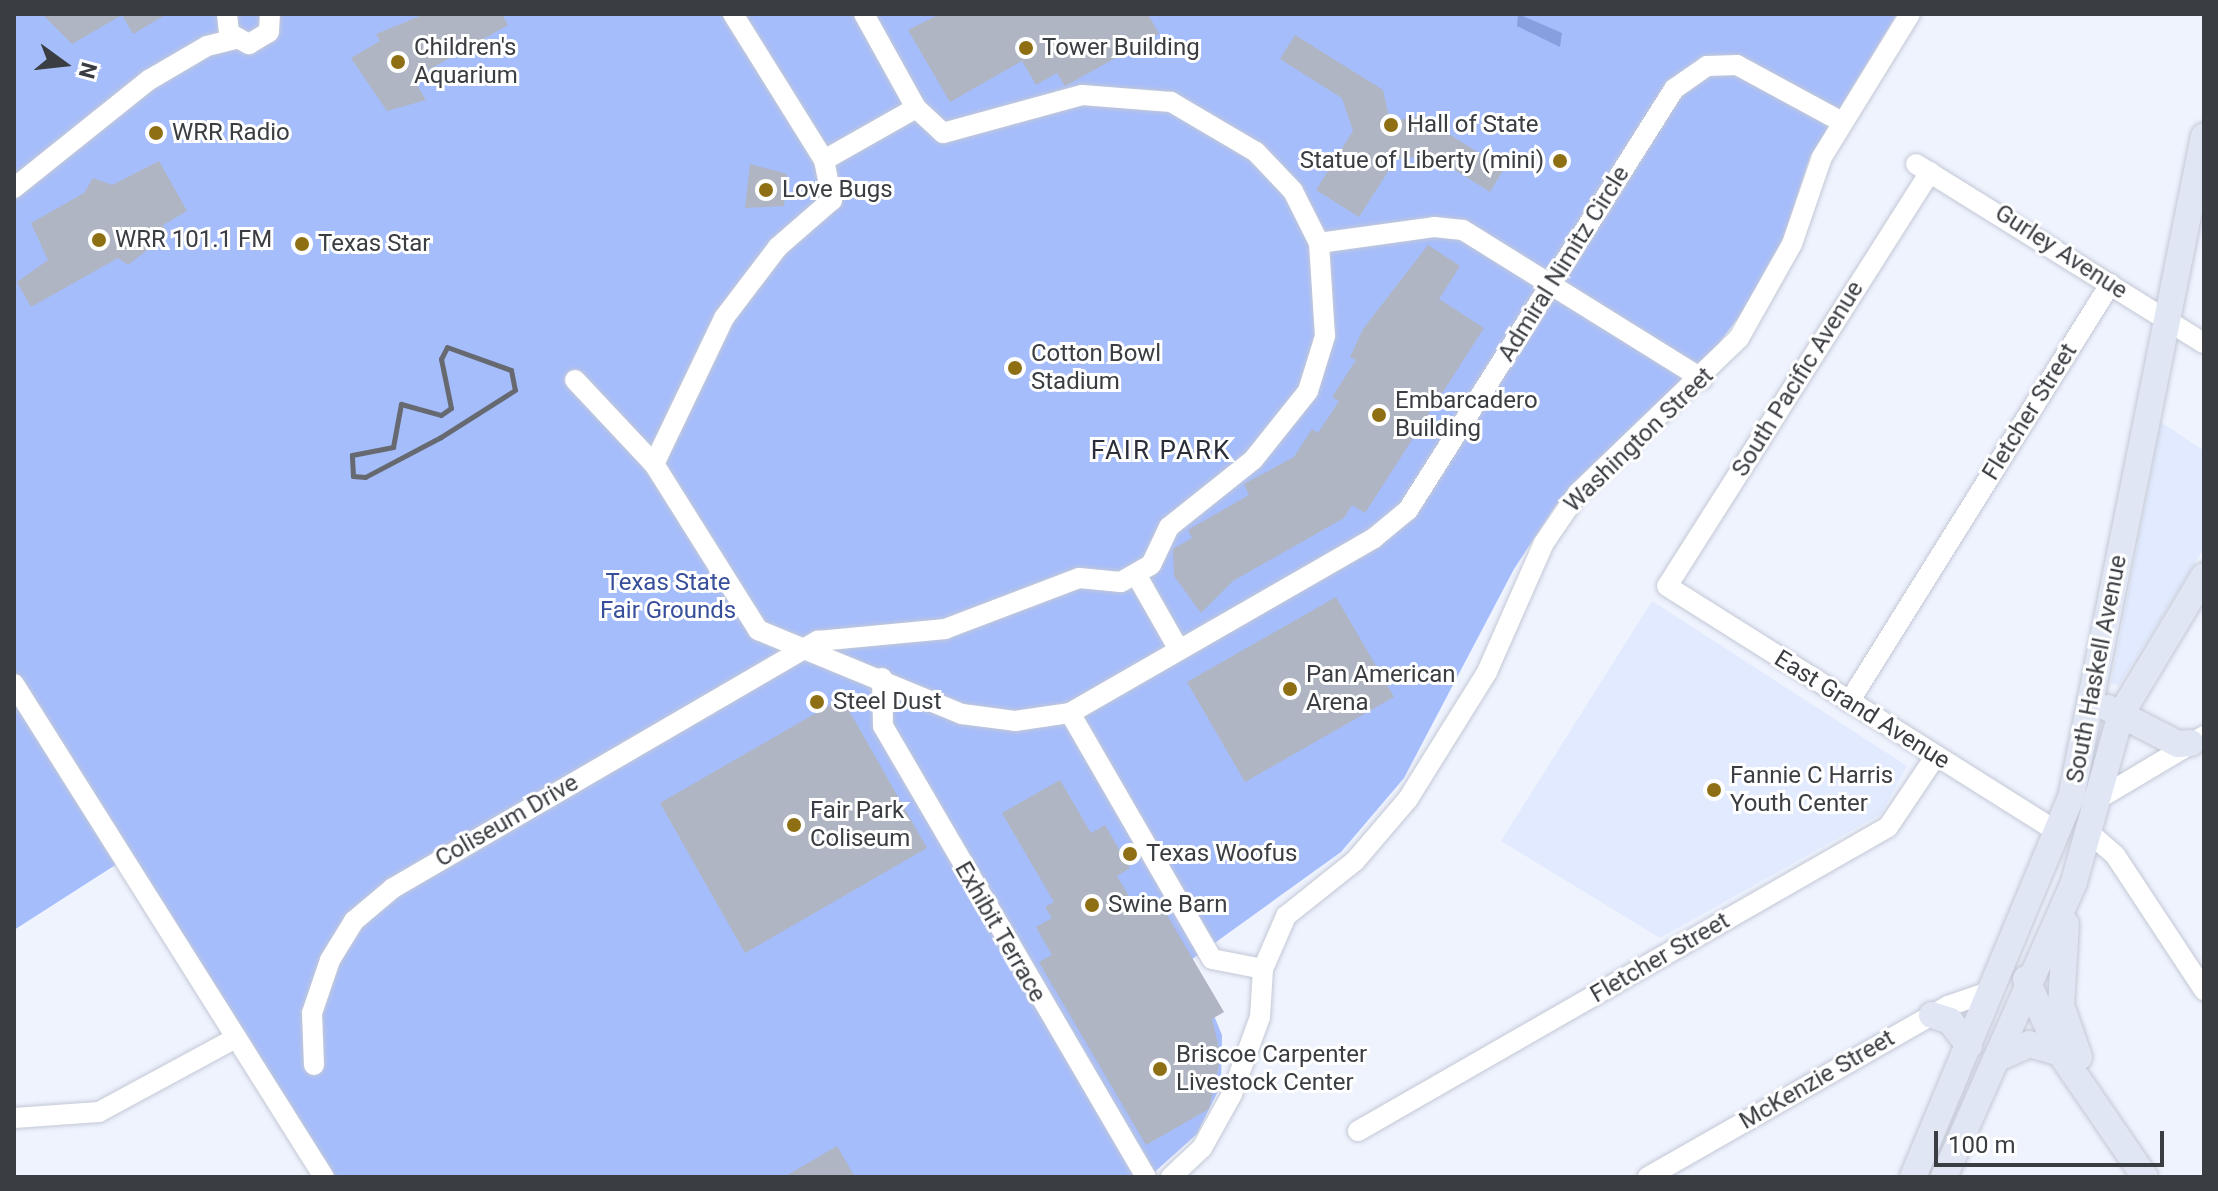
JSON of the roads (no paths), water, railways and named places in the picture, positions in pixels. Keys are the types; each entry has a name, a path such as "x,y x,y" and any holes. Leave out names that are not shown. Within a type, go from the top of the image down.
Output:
{"main road":[{"name":"South Haskell Avenue","path":"1913,1177 2059,833 2092,700 2204,136"},
{"name":"South Haskell Avenue","path":"1944,1177 2028,990 2092,835 2121,714 2204,576"},
{"path":"2092,700 2178,744 2198,740"},
{"path":"2074,882 2061,1005 2103,1112 2135,1174"},
{"path":"2028,908 2028,990 2060,1053 2103,1112"},
{"path":"1991,991 2028,990 2061,1005"},
{"path":"1932,1015 1950,1021 1969,1045"},
{"path":"1996,1059 2029,1044 2060,1053"}],"street":[{"path":"654,464 724,318 778,247 832,200 824,160 733,14"},
{"path":"864,14 916,108 943,133 1082,95 1171,102 1218,123 1266,161 1293,191 1319,243 1325,336 1308,391 1253,460 1169,527 1151,565 1137,576 1179,650"},
{"name":"Washington Street","path":"1171,1177 1202,1148 1232,1094 1260,1017 1263,969 1286,916 1379,837 1440,751 1487,672 1561,516 1702,379 1774,282 1842,122 1910,14"},
{"path":"226,16 235,39"},
{"path":"207,46 226,16"},
{"path":"14,188 110,107 207,46 235,39 257,42 273,18"},
{"name":"Admiral Nimitz Circle","path":"1070,713 1374,538 1408,510 1674,89 1707,66 1737,65 1842,122"},
{"path":"824,160 916,108"},
{"name":"Gurley Avenue","path":"1923,168 2204,343"},
{"name":"South Pacific Avenue","path":"1667,586 1923,168"},
{"path":"1319,243 1450,228 1482,238 1702,379"},
{"name":"Fletcher Street","path":"1849,702 2110,284"},
{"path":"575,380 654,464 758,630 799,650 882,678 962,714 1015,721 1070,713 1212,959 1263,969"},
{"name":"Coliseum Drive","path":"314,1065 308,1037 318,988 344,936 373,901 799,650 839,636 945,629 1089,576 1121,582 1137,576"},
{"name":"East Grand Avenue","path":"1667,586 2059,833"},
{"name":"Exhibit Terrace","path":"882,678 883,726 1146,1177"},
{"path":"14,684 324,1177"},
{"path":"2100,798 2198,740"},
{"name":"Fletcher Street","path":"1358,1131 1888,827 1935,757"},
{"path":"2092,835 2115,855 2204,990"},
{"name":"McKenzie Street","path":"1648,1177 1932,1015 1991,991"},
{"path":"14,1118 99,1112 236,1038"}],"railway":[{"path":"447,347 511,370 515,390 441,437 365,477 353,476 352,455 393,447 401,404 441,415 451,408 441,359 447,347"}],"place":[{"name":"Tower Building","path":"1026,48"},
{"name":"Children's Aquarium","path":"398,62"},
{"name":"Hall of State","path":"1391,125"},
{"name":"WRR Radio","path":"156,133"},
{"name":"Statue of Liberty (mini)","path":"1560,161"},
{"name":"Love Bugs","path":"766,190"},
{"name":"WRR 101.1 FM","path":"99,240"},
{"name":"Texas Star","path":"302,244"},
{"name":"Cotton Bowl Stadium","path":"1015,368"},
{"name":"Embarcadero Building","path":"1379,415"},
{"name":"Pan American Arena","path":"1290,689"},
{"name":"Steel Dust","path":"817,702"},
{"name":"Fannie C Harris Youth Center","path":"1714,790"},
{"name":"Fair Park Coliseum","path":"794,825"},
{"name":"Texas Woofus","path":"1130,854"},
{"name":"Swine Barn","path":"1092,905"},
{"name":"Briscoe Carpenter Livestock Center","path":"1160,1069"}],"district":[{"name":"FAIR PARK","path":"1161,451"}],"park label":[{"name":"Texas State Fair Grounds","path":"668,597"}]}
